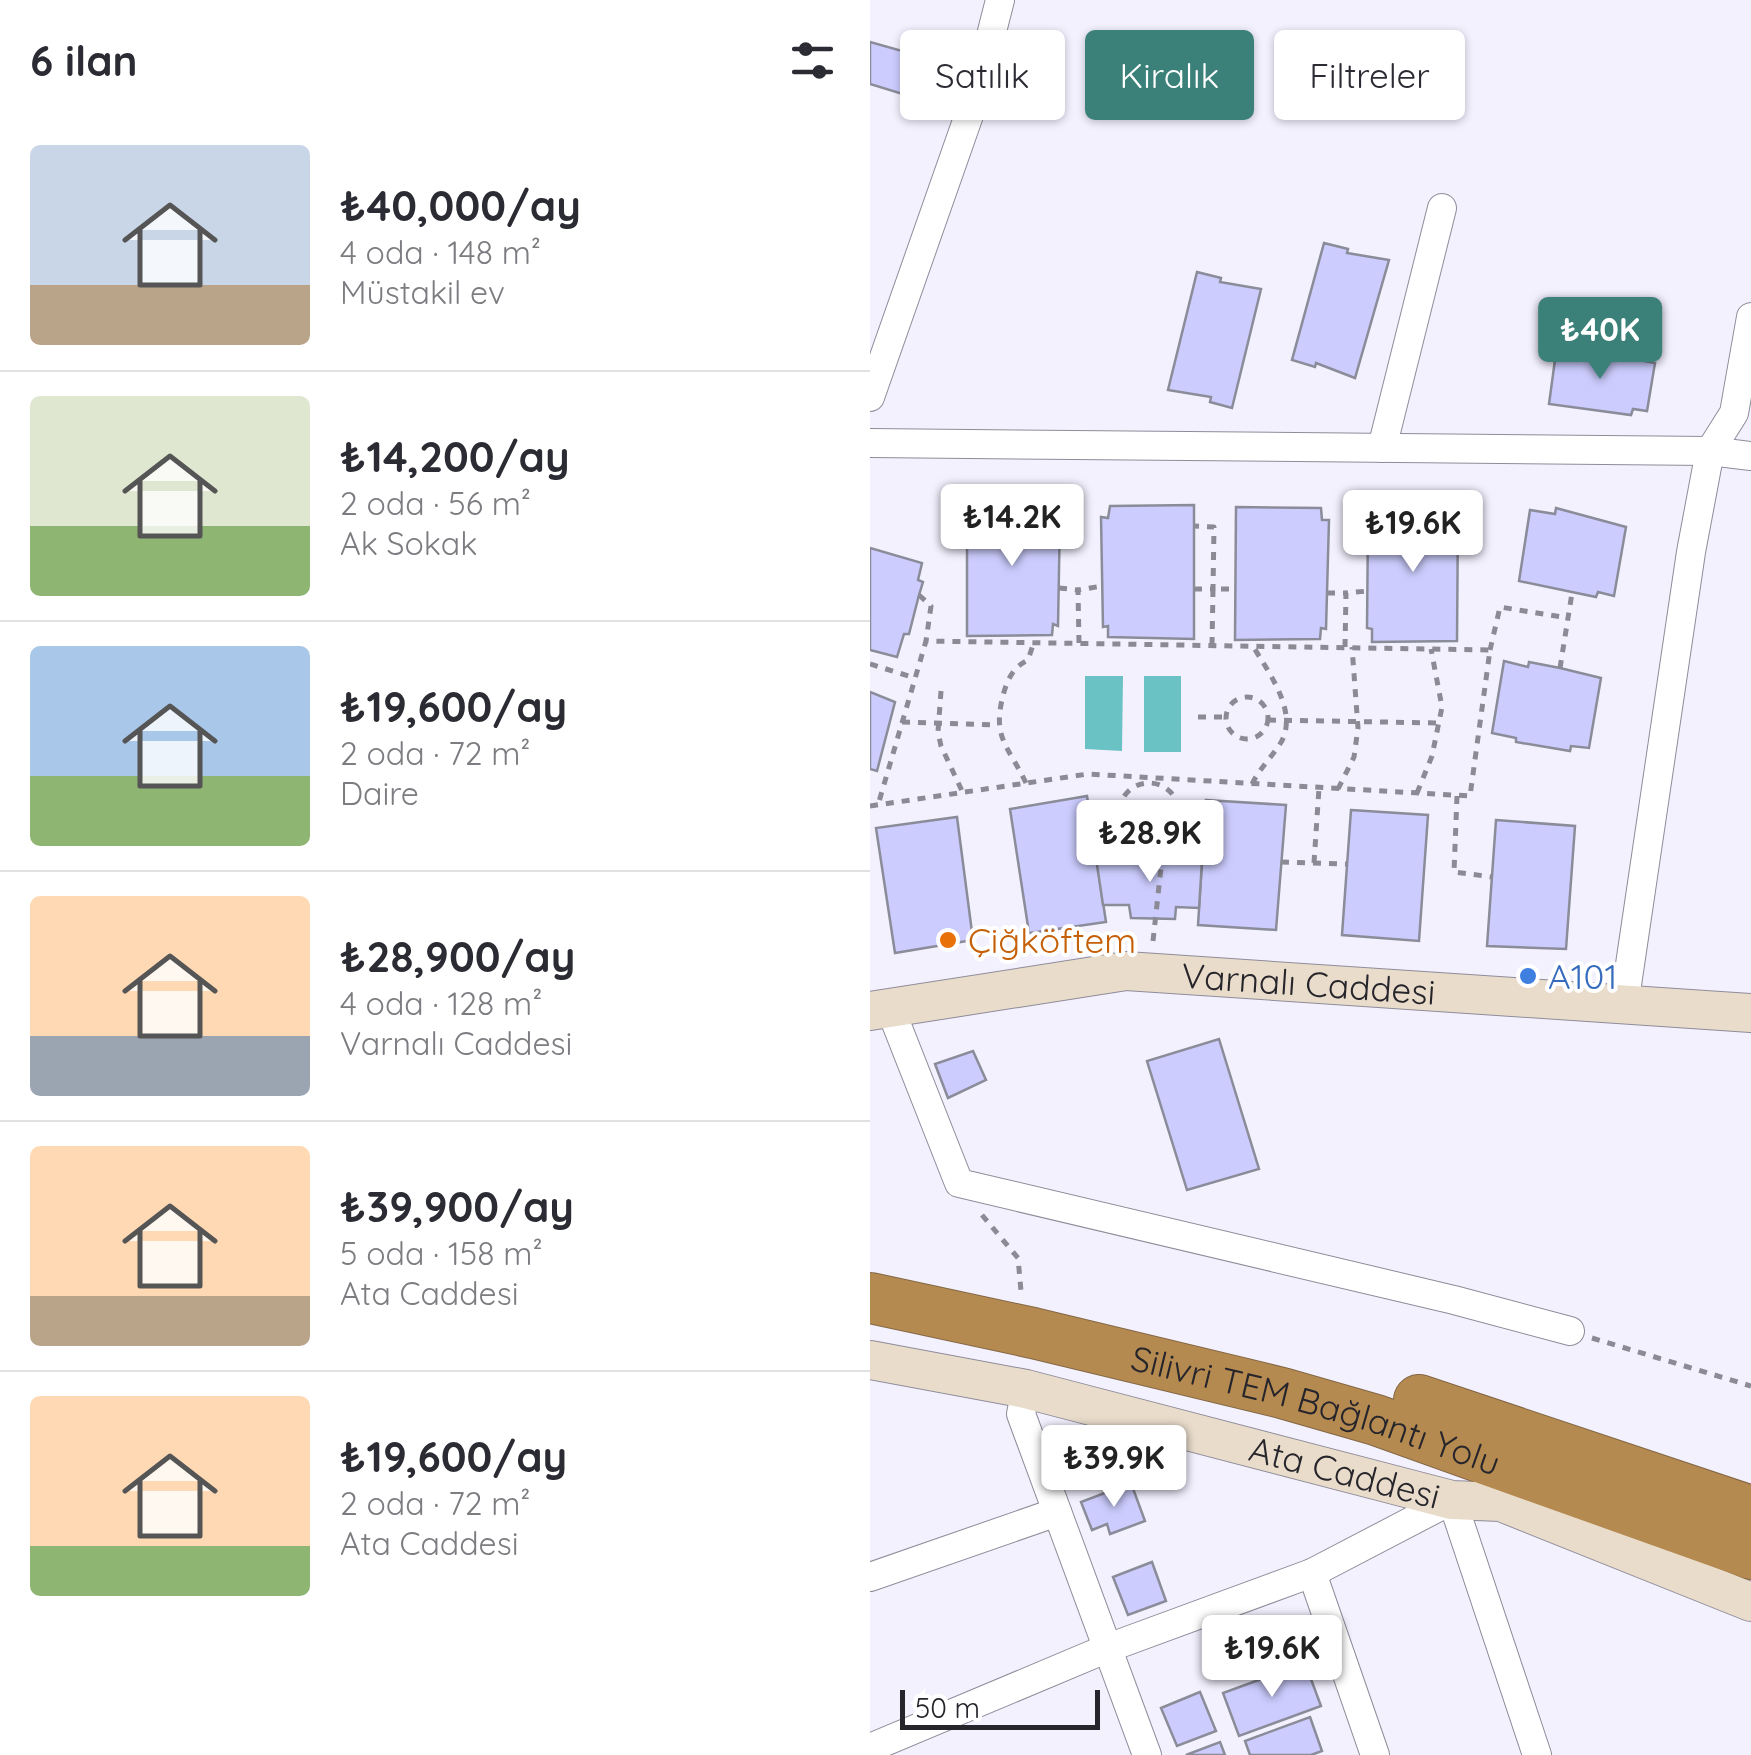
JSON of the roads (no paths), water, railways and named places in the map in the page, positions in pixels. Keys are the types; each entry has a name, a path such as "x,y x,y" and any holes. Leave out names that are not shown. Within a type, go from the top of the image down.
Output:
{"highway":[{"name":"Silivri TEM Bağlantı Yolu","path":"870,1272 1364,1381 1751,1511"},
{"name":"Silivri TEM Bağlantı Yolu","path":"870,1298 1052,1338 1376,1420 1751,1554"}],"street":[{"path":"870,397 975,98 1000,0"},
{"path":"1382,448 1442,208"},
{"path":"1624,1005 1690,552 1710,452 1734,413 1751,318"},
{"path":"870,443 1710,452 1751,456"},
{"name":"Varnalı Caddesi","path":"880,1010 1126,971 1751,1013"},
{"path":"880,1010 959,1183 1570,1331"},
{"name":"Ata Caddesi","path":"870,1360 1026,1389 1452,1500 1501,1502 1751,1602"},
{"path":"1026,1389 1022,1414 1147,1755"},
{"path":"870,1748 1108,1648 1312,1573 1452,1500 1537,1755"},
{"path":"870,1577 1058,1512"},
{"path":"1312,1573 1374,1755"}],"water":[{"path":"1085,676 1123,676 1122,751 1085,749"},
{"path":"1144,676 1181,676 1181,752 1144,752"}],"place":[{"name":"Çiğköftem","path":"948,940"},
{"name":"A101","path":"1528,976"}]}
